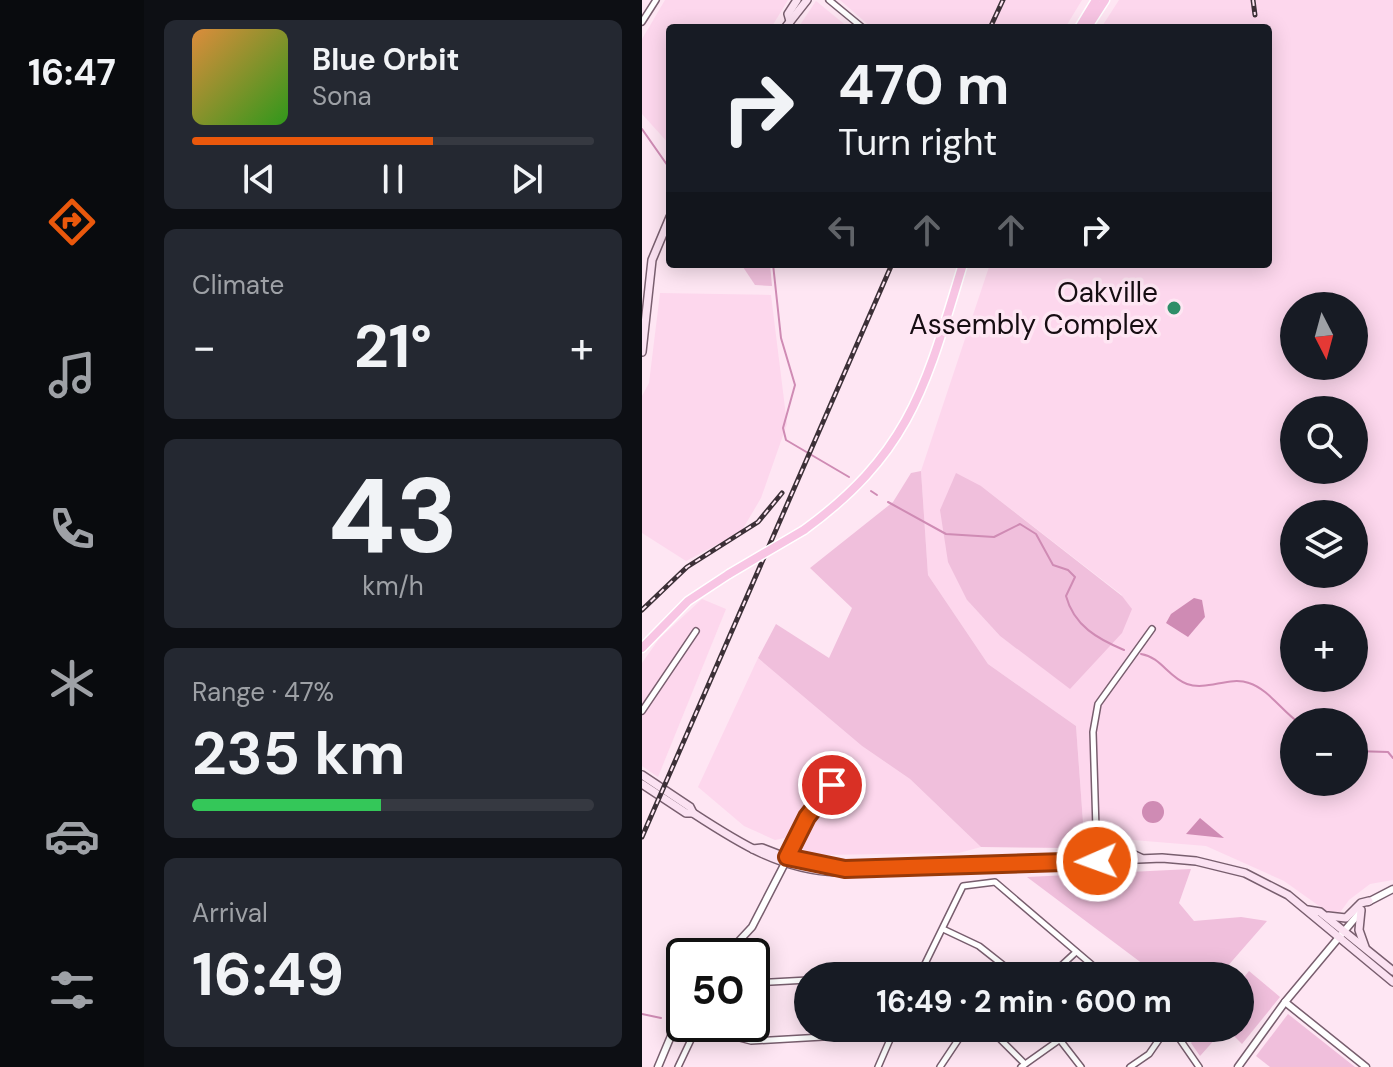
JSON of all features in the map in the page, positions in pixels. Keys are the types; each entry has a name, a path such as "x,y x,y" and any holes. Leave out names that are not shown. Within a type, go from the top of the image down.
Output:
{"main road":[{"path":"788,24 788,14 797,0"},
{"path":"788,24 807,0"},
{"path":"1081,24 1096,0"},
{"path":"1090,24 1105,0"},
{"path":"642,352 652,260 666,227"},
{"path":"642,648 688,601 804,530 854,490 877,466 905,426 932,365 962,268"},
{"path":"642,775 690,807 693,813"},
{"path":"642,784 686,813 693,813 753,849 786,860 845,869 1143,860 1196,861 1245,873 1271,884 1308,910 1393,982"},
{"path":"1096,825 1105,843 1114,851 1143,860"},
{"path":"1308,910 1341,919 1361,903 1369,901"},
{"path":"1361,910 1359,930 1366,949"},
{"path":"1322,914 1340,935 1366,949 1393,971"}],"street":[{"path":"642,22 656,0"},
{"path":"829,0 858,24"},
{"path":"1097,861 1093,732 1098,704 1152,629"},
{"path":"642,711 696,631"},
{"path":"742,938 752,927 807,817 832,785"},
{"path":"926,962 963,886 995,882 1088,962"},
{"path":"1238,1067 1285,1002 1361,910 1369,901 1393,889"},
{"path":"943,929 979,946 999,962"},
{"path":"1065,962 1076,952"},
{"path":"770,982 794,981"},
{"path":"1285,1002 1366,1067"},
{"path":"678,1067 697,1027 751,1041 794,1039"},
{"path":"658,1067 668,1042"},
{"path":"878,1067 889,1042"},
{"path":"940,1067 957,1042"},
{"path":"1002,1042 1023,1066 1057,1042"},
{"path":"1062,1042 1081,1067"},
{"path":"1130,1067 1149,1054 1159,1042"},
{"path":"1180,1042 1199,1067"}],"shaded area":[{"path":"665,0 788,0 773,24 666,24 666,141 642,114 642,39"},
{"path":"840,0 1082,0 1067,24 867,24"},
{"path":"1119,0 1393,0 1393,880 1370,884 1349,900 1336,918 1284,881 1206,846 1084,836 1076,726 988,664 928,575 921,471 989,268 1272,268 1272,24 1104,24","holes":["981,486 1122,595 1070,688 1000,636 967,600"]},
{"path":"816,1 844,24 801,24"},
{"path":"744,268 770,268 772,286 755,285"},
{"path":"660,293 771,295 787,424 761,498 741,532 686,561 642,533 642,396 649,383"},
{"path":"921,471 928,575 988,664 1076,726 1084,836 1071,848 981,847 910,779 862,746 758,658 776,624 829,658 852,608 810,568 893,502 911,473"},
{"path":"956,473 981,486 1122,596 1132,609 1122,633 1070,689 1000,636 967,600 948,562 940,510"},
{"path":"1194,598 1202,600 1205,617 1188,637 1166,623 1171,614"},
{"path":"702,599 726,609 658,777 642,766 642,663 659,639"},
{"path":"758,658 862,746 910,779 981,847 959,853 817,855 800,848 820,811 842,793 843,780 831,773 823,778 816,795 785,838 775,840 744,826 698,787"},
{"path":"1153,801 1161,804 1164,812 1161,820 1153,823 1145,820 1142,812 1145,804"},
{"path":"1200,818 1224,838 1186,834"},
{"path":"1191,869 1179,903 1194,921 1241,917 1267,921 1231,962 1140,962 1027,877"},
{"path":"1254,975 1280,997 1254,1029"},
{"path":"1288,1014 1355,1067 1270,1067 1256,1056"},
{"path":"1192,1042 1212,1042 1200,1056"}],"waterway":[{"path":"642,129 666,163"},
{"path":"773,268 781,338 795,385 783,428 786,440 849,477"},
{"path":"871,491 877,495"},
{"path":"888,502 946,534 994,537 1020,524 1036,534 1053,565 1068,570 1075,577 1066,596 1075,616 1096,636 1124,650"},
{"path":"1141,654 1154,659 1187,684 1249,683 1269,695 1282,708"},
{"path":"1368,751 1388,752 1393,758"},
{"path":"642,1014 661,1018"}],"railway":[{"path":"992,24 1003,0"},
{"path":"1253,0 1255,15"},
{"path":"642,837 890,268"},
{"path":"642,610 687,567 758,522 782,493"}],"place":[{"name":"Oakville Assembly Complex","path":"1174,308"}],"route":[{"path":"832,785 807,817 787,857 845,869 1097,861"}]}
